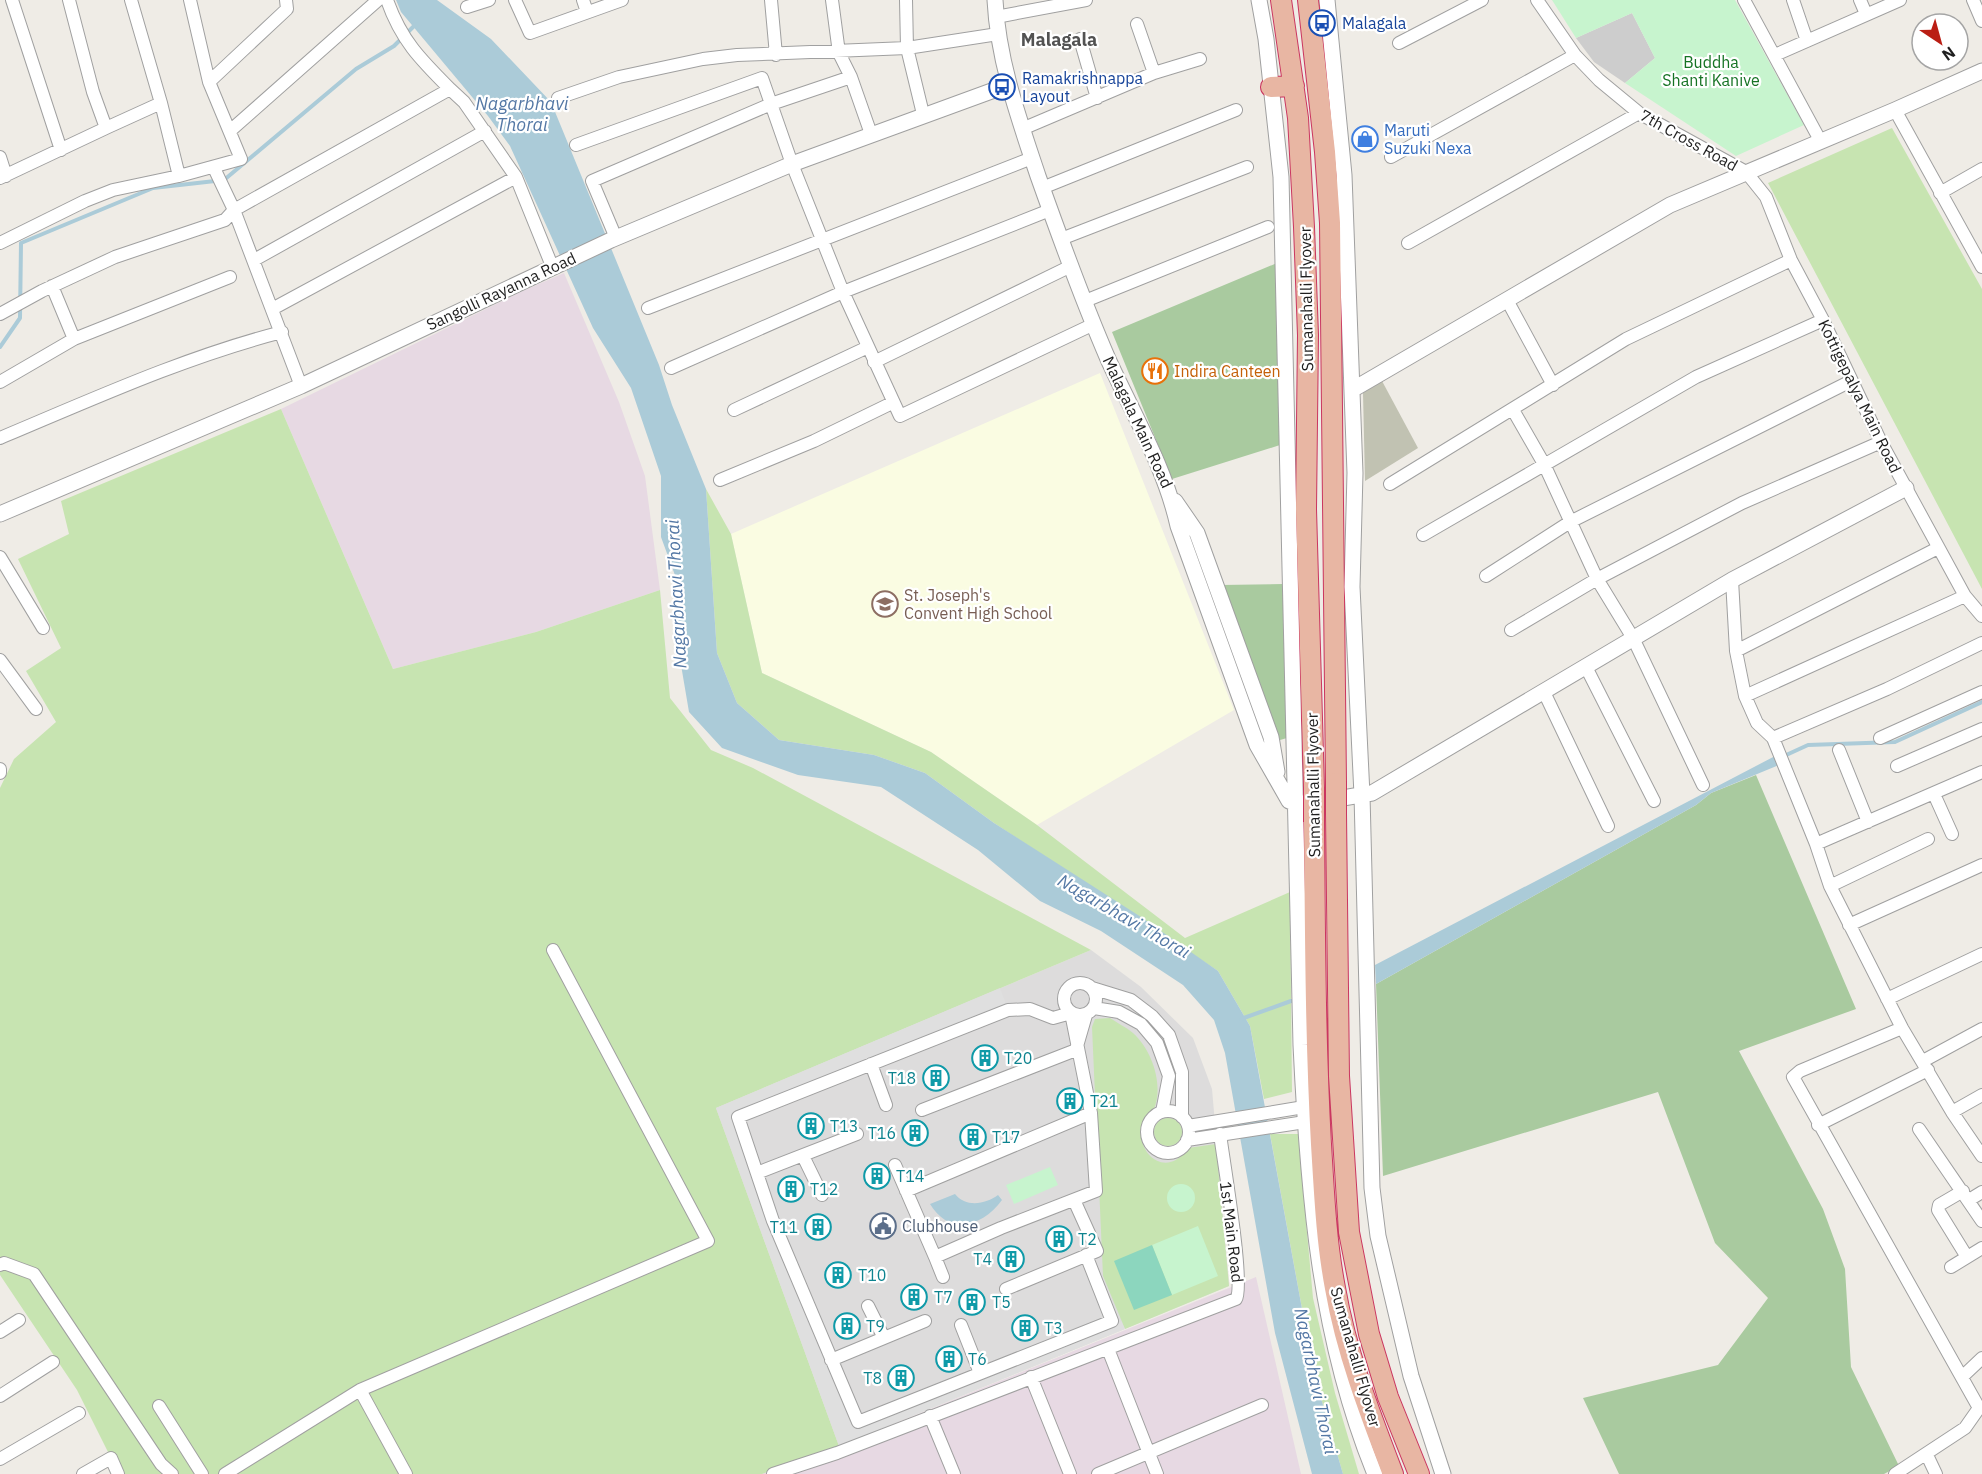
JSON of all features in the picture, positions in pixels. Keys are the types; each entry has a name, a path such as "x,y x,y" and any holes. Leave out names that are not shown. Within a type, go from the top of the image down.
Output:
{"highway":[{"name":"Sumanahalli Flyover","path":"1281,0 1294,86 1300,151 1307,314 1306,509 1314,788 1317,1078 1328,1237 1335,1289 1348,1341 1366,1403 1393,1474"},
{"name":"Sumanahalli Flyover","path":"1308,0 1329,110 1340,1076 1349,1232 1369,1334 1388,1397 1419,1474"},
{"path":"1271,87 1294,86"}],"street":[{"path":"0,5 12,0 62,150"},
{"path":"69,0 93,92 105,128"},
{"path":"131,0 162,103 179,176"},
{"path":"0,243 85,201 113,190 179,176 218,176 241,159 231,130 209,82 190,0"},
{"path":"209,82 287,9 286,0"},
{"path":"231,130 378,0"},
{"path":"387,0 397,28 408,45 464,102 516,177 556,265"},
{"path":"468,7 489,0"},
{"path":"515,0 529,33 585,6 622,0"},
{"path":"771,0 776,55"},
{"path":"832,0 839,53 851,77 871,134"},
{"path":"906,0 907,48 923,114"},
{"name":"Malagala Main Road","path":"995,0 998,34 1008,85 1061,240 1094,324 1170,493 1197,533 1271,737 1279,783 1289,801 1294,803"},
{"path":"996,17 1063,2 1086,0"},
{"path":"1259,0 1266,39 1281,177 1287,348 1294,803 1300,998 1299,1115 1316,1248 1336,1358 1375,1474"},
{"path":"1327,0 1329,110 1344,175 1355,472 1352,587 1362,795 1372,1188 1378,1236 1412,1376 1443,1474"},
{"path":"1399,43 1482,0"},
{"name":"7th Cross Road","path":"1537,0 1575,56 1639,113 1746,172"},
{"path":"1744,0 1821,142"},
{"path":"1793,0 1806,41"},
{"path":"1860,0 1866,14"},
{"path":"1775,55 1900,0"},
{"path":"1973,0 1982,21"},
{"path":"1137,24 1154,73"},
{"path":"558,98 619,77 703,59 907,48 998,34"},
{"path":"1080,39 1097,98"},
{"path":"758,55 762,78 792,164 843,292 892,403 900,416 1094,324"},
{"path":"1391,157 1575,56"},
{"path":"1022,129 1154,73 1200,59"},
{"path":"1352,390 1670,205 1896,111 1982,71"},
{"path":"613,239 592,181 771,104 851,77"},
{"path":"576,145 762,78"},
{"name":"Sangolli Rayanna Road","path":"0,514 301,386 613,239 792,164 923,114 1008,85"},
{"path":"0,314 52,286 140,247 225,220 234,210 450,89"},
{"path":"0,157 3,177 162,103"},
{"path":"1042,188 1236,110"},
{"path":"1896,111 1982,267"},
{"path":"1408,243 1639,113"},
{"path":"254,260 485,131"},
{"path":"648,308 1032,158"},
{"path":"1061,240 1247,167"},
{"path":"1940,193 1982,169"},
{"name":"Kottigepalya Main Road","path":"1746,172 1766,197 1791,260 1823,320 1881,442 1965,596 1982,616"},
{"path":"218,176 274,308 301,386"},
{"path":"274,308 516,177"},
{"path":"670,368 843,292 1050,210"},
{"path":"1085,301 1268,226"},
{"path":"1390,484 1626,339 1791,260"},
{"path":"874,362 1071,266"},
{"path":"0,382 74,339 230,277"},
{"path":"52,286 74,339"},
{"path":"1506,300 1553,384"},
{"path":"1423,535 1696,377 1823,320"},
{"path":"0,438 223,347 282,332"},
{"path":"734,410 868,347"},
{"path":"1486,576 1570,522 1851,381"},
{"path":"720,480 814,441 892,403"},
{"path":"1512,410 1544,464 1598,579 1633,638 1703,785"},
{"path":"1511,630 1598,579 1742,503 1881,442"},
{"path":"1294,803 1308,804 1372,793 1732,580 1906,488"},
{"path":"1736,651 1938,548"},
{"path":"0,556 43,627"},
{"path":"1732,580 1736,651 1745,696 1757,723 1773,738 1816,843 1830,886 1887,999 1952,1112 1982,1156"},
{"path":"1745,696 1965,596"},
{"path":"1773,738 1887,689 1982,643"},
{"path":"0,660 36,709"},
{"path":"1586,667 1654,801"},
{"path":"1544,692 1608,826"},
{"path":"1880,738 1982,692"},
{"path":"1897,766 1982,729"},
{"path":"1839,750 1868,822"},
{"path":"1816,843 1982,772"},
{"path":"1934,794 1952,834"},
{"path":"1830,886 1928,839"},
{"path":"1849,924 1982,865"},
{"path":"225,1474 360,1390 708,1241 553,950"},
{"path":"1887,999 1982,954"},
{"path":"934,1257 1096,1191 1090,1113 1076,1050 1071,1013 1065,1004 1068,989 1077,983 1131,1000 1152,1016 1169,1035 1182,1072 1185,1121 1187,1140 1184,1146 1171,1153 1157,1151 1152,1146 1147,1133 1148,1126 1156,1115 1162,1112 1169,1111 1185,1121 1299,1115"},
{"path":"922,1110 1076,1050 1097,998 1092,988"},
{"path":"1086,1255 1112,1321 858,1422 773,1221 738,1117 1008,1010 1030,1009 1053,1018 1090,1011 1119,1012 1141,1024 1157,1043 1169,1076 1162,1112"},
{"path":"1895,1474 1965,1428 1980,1406 1818,1125 1793,1077 1796,1073 1902,1028"},
{"path":"1818,1125 1925,1066 1982,1029"},
{"path":"871,1064 886,1105"},
{"path":"1952,1112 1982,1095"},
{"path":"906,1191 1090,1113"},
{"path":"1187,1140 1299,1115"},
{"path":"1919,1129 1982,1221"},
{"path":"757,1173 857,1134"},
{"name":"1st Main Road","path":"1108,1349 1233,1301 1240,1294 1222,1134"},
{"path":"803,1156 822,1195"},
{"path":"895,1165 943,1277"},
{"path":"1967,1257 1938,1210 1939,1205 1982,1192"},
{"path":"1006,1289 1097,1251 1074,1200"},
{"path":"1951,1267 1982,1248"},
{"path":"1,1262 34,1274 161,1464 172,1474"},
{"path":"868,1306 884,1338"},
{"path":"0,1332 19,1320"},
{"path":"831,1360 925,1321"},
{"path":"961,1325 980,1373"},
{"path":"773,1474 837,1454 1001,1388 1108,1349 1157,1474"},
{"path":"1962,1377 1982,1358"},
{"path":"0,1396 53,1362"},
{"path":"993,1368 1001,1388"},
{"path":"1031,1377 1070,1474"},
{"path":"360,1390 406,1474"},
{"path":"159,1406 202,1474"},
{"path":"1098,1474 1262,1406"},
{"path":"0,1459 79,1413"},
{"path":"930,1416 954,1474"},
{"path":"1927,1455 1936,1474"},
{"path":"83,1474 111,1458 118,1474"}],"shaded area":[{"path":"1632,13 1655,58 1625,83 1594,62 1576,38"},
{"path":"564,273 619,402 645,476 660,590 536,632 393,669 281,409"},
{"path":"1100,373 1234,710 1037,825 931,752 762,673 731,534"},
{"path":"1382,381 1418,448 1365,481 1363,393"},
{"path":"1091,950 1141,987 1193,1038 1212,1089 1229,1286 839,1446 716,1108"},
{"path":"1000,988 1007,1007 734,1116 856,1427 1121,1321 1125,1329 839,1446 716,1108"},
{"path":"1256,1277 1301,1474 762,1474 839,1446"}],"green space":[{"name":"Buddha Shanti Kanive","path":"1552,0 1735,0 1804,125 1736,156 1625,83 1655,58 1632,13 1576,38"},
{"path":"1892,128 1982,289 1982,589 1768,183"},
{"path":"1277,263 1280,445 1172,479 1112,332"},
{"path":"281,409 393,669 536,632 660,590 670,698 711,750 753,768 1091,950 716,1108 839,1446 762,1474 119,1474 77,1390 0,1275 0,788 14,759 56,722 26,671 61,648 18,559 69,534 61,501"},
{"path":"706,489 731,534 762,673 931,752 1037,825 1185,938 1290,892 1292,1092 1264,1099 1250,1026 1218,971 994,823 925,773 874,755 779,740 737,703 717,653"},
{"path":"1283,584 1287,738 1280,740 1221,585"},
{"path":"1756,775 1856,1009 1739,1051 1823,1209 1845,1269 1851,1367 1899,1466 1884,1474 1619,1474 1583,1398 1718,1365 1768,1298 1715,1243 1658,1092 1383,1176 1376,984 1696,805 1711,793"},
{"path":"1110,1018 1140,1040 1151,1058 1157,1079 1157,1100 1152,1113 1142,1124 1140,1131 1144,1146 1153,1159 1167,1163 1182,1156 1188,1148 1216,1144 1229,1286 1125,1329 1103,1276 1092,1027 1095,1019"},
{"path":"1168,1118 1178,1122 1182,1132 1178,1142 1168,1146 1158,1142 1154,1132 1158,1122"},
{"path":"1270,1134 1298,1134 1313,1298 1335,1393 1359,1474 1343,1474 1314,1374"},
{"path":"1050,1167 1058,1185 1014,1204 1006,1185"},
{"path":"1181,1184 1191,1188 1195,1198 1191,1208 1181,1212 1171,1208 1167,1198 1171,1188"},
{"path":"1198,1226 1218,1276 1172,1295 1152,1245"},
{"path":"1152,1245 1172,1295 1134,1310 1114,1261"}],"water":[{"name":"Nagarbhavi Thorai","path":"396,0 437,0 491,39 551,102 659,365 672,405 706,489 717,653 737,703 779,740 874,755 925,773 994,823 1141,917 1218,971 1250,1026 1314,1374 1343,1474 1312,1474 1275,1333 1225,1053 1214,1020 1183,985 1101,931 1040,901 978,850 881,787 798,775 722,748 689,712 680,659 676,578 661,537 661,476 631,388 593,328 510,146 488,116 401,12"},
{"path":"1777,755 1779,765 1711,793 1696,805 1376,984 1375,965"},
{"path":"955,1194 970,1203 988,1201 998,1195 1002,1200 986,1216 966,1224 957,1224 947,1221 930,1204"}],"waterway":[{"path":"0,347 20,318 21,243 153,188 224,180 356,69 394,46 416,24"},
{"path":"1784,756 1808,745 1895,742 1982,702"},
{"path":"1241,1019 1291,1001"}],"place":[{"name":"Malagala","path":"1322,23"},
{"name":"Ramakrishnappa Layout","path":"1002,87"},
{"name":"Maruti Suzuki Nexa","path":"1365,139"},
{"name":"Indira Canteen","path":"1155,371"},
{"name":"St. Joseph's Convent High School","path":"885,604"},
{"name":"T20","path":"985,1058"},
{"name":"T18","path":"936,1078"},
{"name":"T21","path":"1070,1101"},
{"name":"T13","path":"811,1126"},
{"name":"T16","path":"915,1133"},
{"name":"T17","path":"973,1137"},
{"name":"T14","path":"877,1176"},
{"name":"T12","path":"791,1189"},
{"name":"Clubhouse","path":"883,1226"},
{"name":"T11","path":"818,1227"},
{"name":"T2","path":"1059,1239"},
{"name":"T4","path":"1011,1259"},
{"name":"T10","path":"838,1275"},
{"name":"T7","path":"914,1297"},
{"name":"T5","path":"972,1302"},
{"name":"T9","path":"847,1326"},
{"name":"T3","path":"1025,1328"},
{"name":"T6","path":"949,1359"},
{"name":"T8","path":"901,1378"}],"district":[{"name":"Malagala","path":"1059,39"}]}
